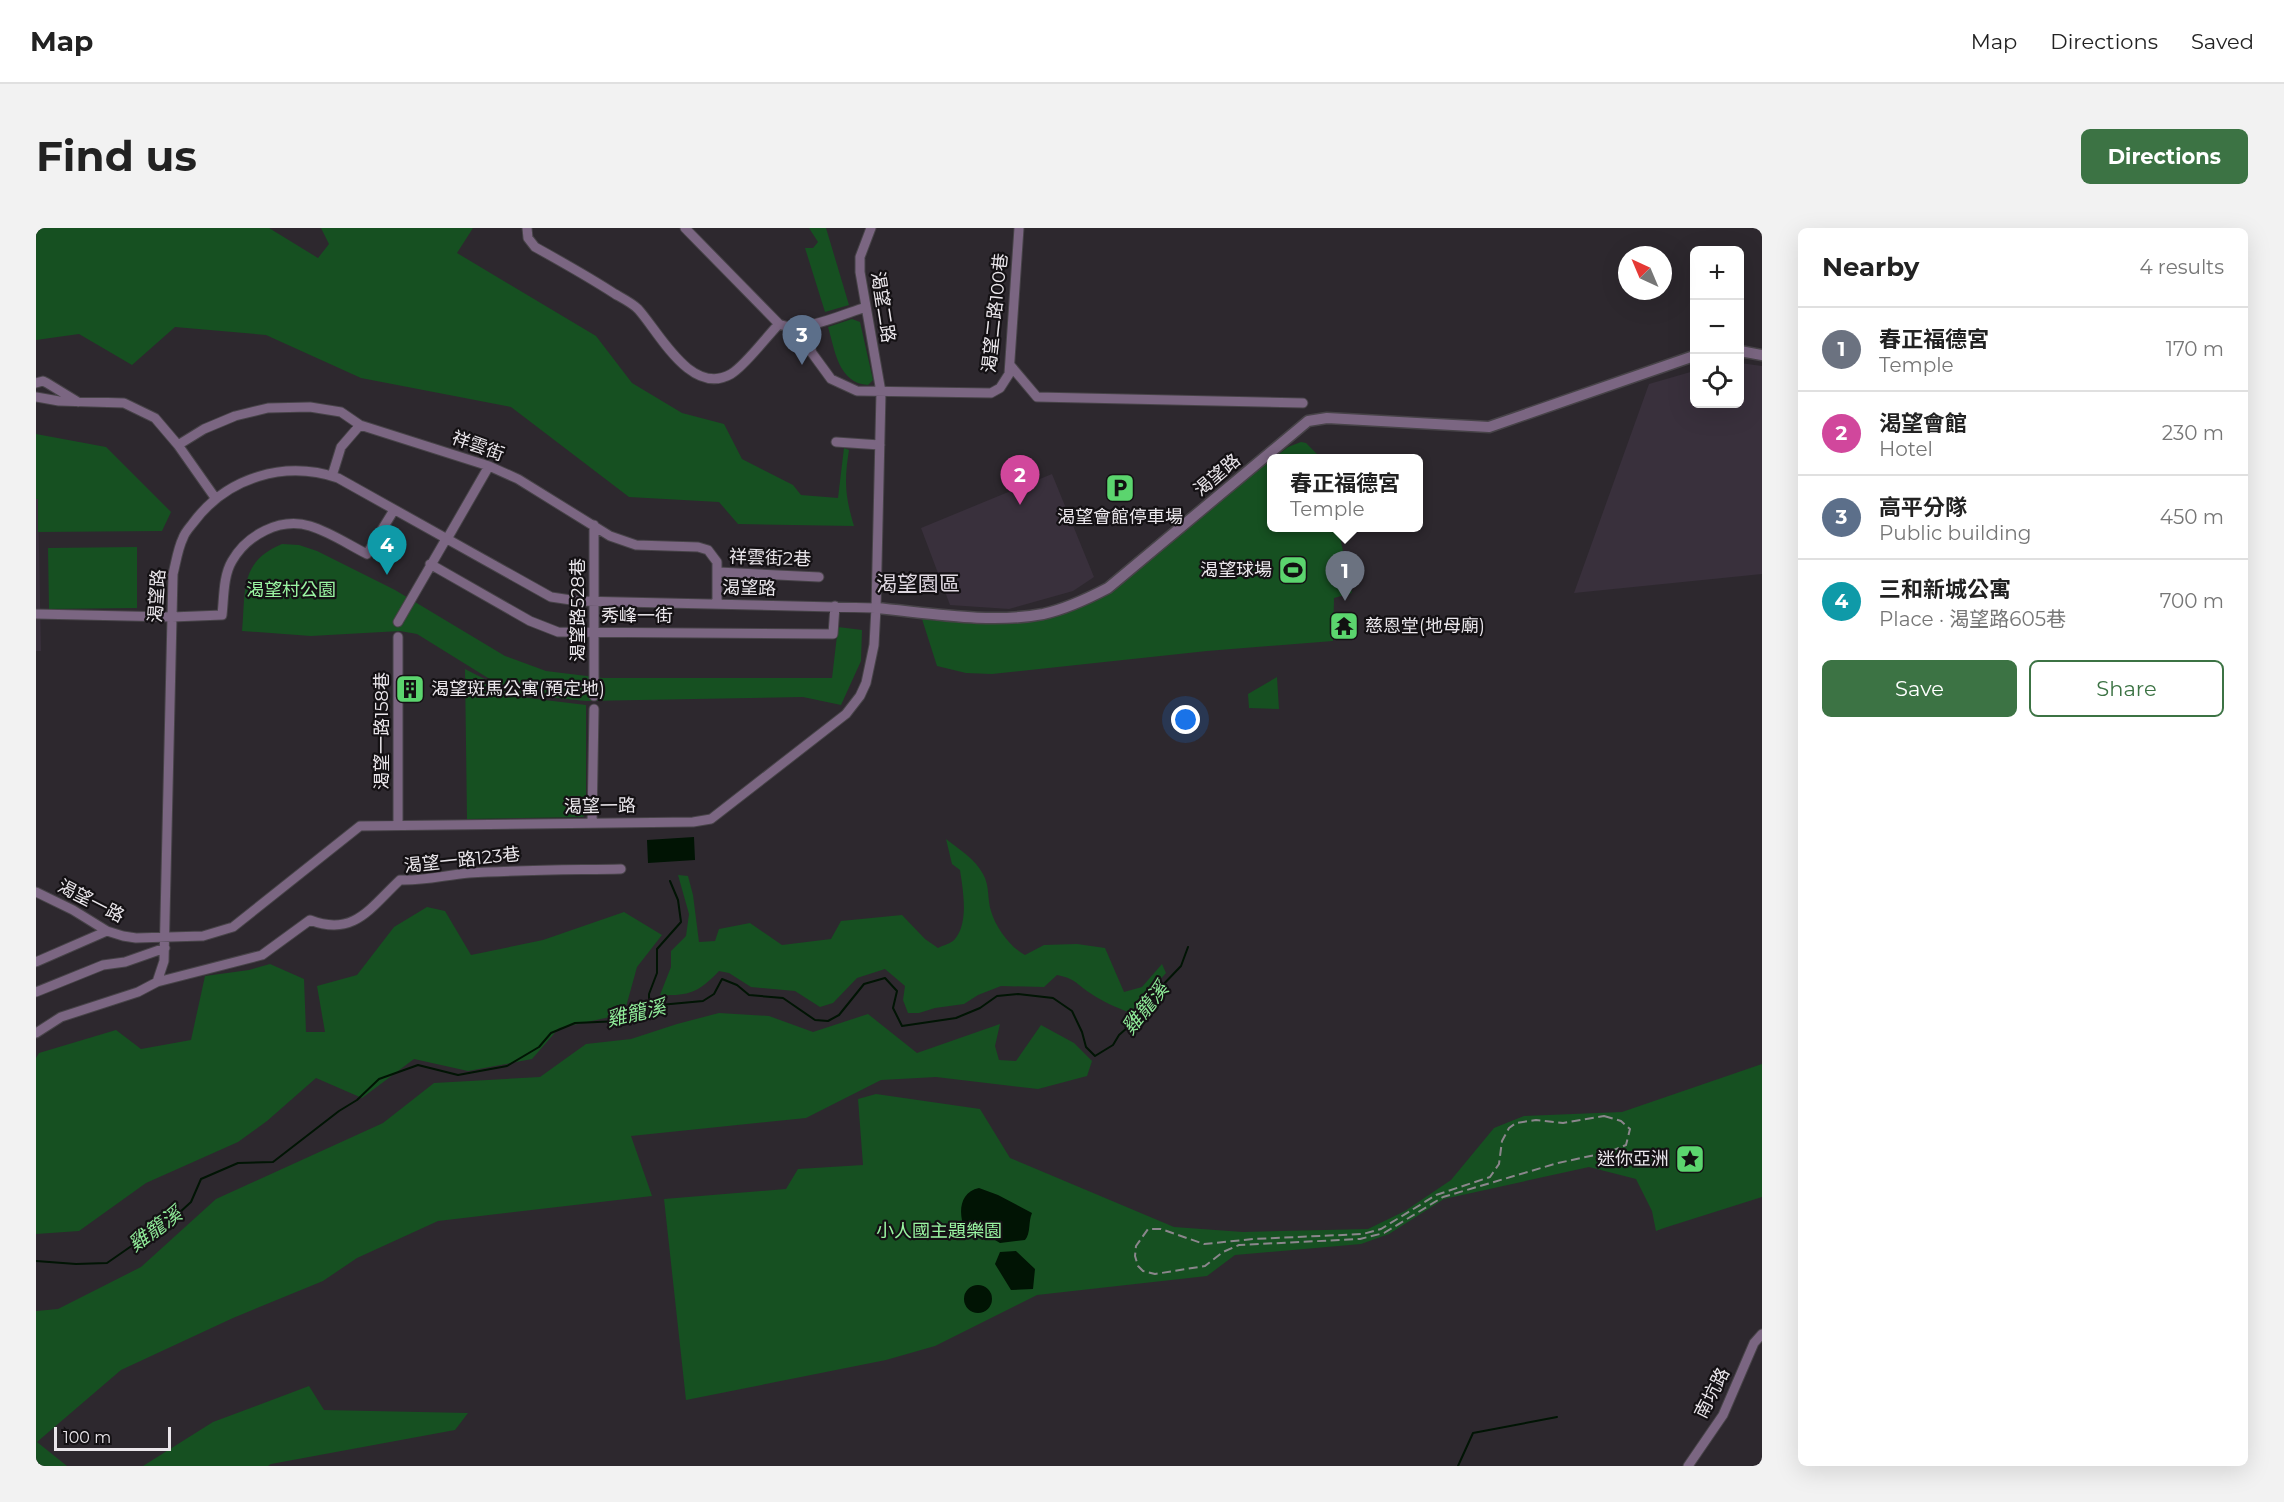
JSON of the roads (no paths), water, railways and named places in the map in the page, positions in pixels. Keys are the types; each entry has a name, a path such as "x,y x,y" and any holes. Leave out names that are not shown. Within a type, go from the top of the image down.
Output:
{"street":[{"path":"527,228 528,238 535,247 637,308 682,364 701,375 716,379 733,373 779,324"},
{"path":"685,228 779,324 786,327 802,326 866,307"},
{"name":"渴望二路","path":"870,228 860,257 860,272 881,392"},
{"name":"渴望二路100巷","path":"802,326 812,353 831,379 857,391 991,393 1006,381 1010,365 1019,228"},
{"path":"1744,352 1762,354"},
{"name":"渴望路","path":"1268,454 1308,421 1327,418 1489,427 1690,358"},
{"path":"1010,365 1037,397 1304,403"},
{"path":"36,384 43,381 78,402"},
{"name":"渴望一路","path":"36,892 73,910 107,931 165,943 203,936 233,927 355,824 592,823 702,816 711,819 790,754 846,714 860,696 866,683 874,645 876,608 881,392"},
{"path":"36,397 78,402 124,403 155,418 178,445 216,499"},
{"name":"祥雲街","path":"178,445 204,429 235,416 268,408 310,407 341,412 360,425 489,466 518,479 610,536 636,545 698,547 708,550 717,562 718,572"},
{"path":"332,476 341,447 360,425"},
{"path":"836,442 880,445"},
{"name":"渴望路","path":"157,982 164,961 165,943 172,574 183,537 202,511 216,499 250,478 293,470 319,472 332,476 551,597 594,601 835,606 1022,617 1045,613 1080,602 1108,588 1267,455"},
{"path":"398,622 489,466"},
{"path":"36,614 172,617 222,615 225,584 231,562 249,541 271,527 292,523 310,526 368,554 394,510"},
{"name":"渴望路528巷","path":"594,525 594,696"},
{"name":"秀峰一街","path":"430,564 530,621 558,632 833,634 835,606"},
{"path":"717,604 718,572"},
{"name":"祥雲街2巷","path":"718,572 819,577"},
{"name":"渴望一路158巷","path":"396,643 398,825"},
{"path":"592,823 594,709"},
{"path":"749,778 749,789"},
{"name":"渴望一路123巷","path":"157,982 262,955 310,920 325,926 342,926 356,921 400,880 417,881 458,874 518,870 621,869"},
{"path":"36,962 107,931"},
{"path":"36,992 103,965 125,962 165,943"},
{"path":"36,1033 62,1017 138,992 157,982"},
{"name":"南坑路","path":"1688,1466 1723,1415 1754,1343 1762,1334"}],"waterway":[{"path":"649,1006 649,994 657,973 657,949 681,922 678,900 670,881"},
{"name":"雞籠溪","path":"36,1261 76,1264 107,1263 179,1213 191,1202 201,1179 238,1163 273,1162 339,1111 357,1100 379,1079 418,1065 458,1075 507,1066 539,1047 551,1033 575,1023 620,1021 649,1006 703,1001 714,994 722,979 737,985 749,995 783,998 815,1020 828,1021 839,1015 864,984 885,978 897,991 893,1008 902,1026 956,1018 980,1008 997,996 1018,994 1053,998 1072,1011 1086,1047 1095,1056 1113,1045 1119,1035 1144,1013 1158,990 1181,966 1188,947"},
{"path":"1458,1466 1473,1433 1557,1417"}],"railway":[{"path":"1604,1116 1621,1121 1630,1129 1626,1145 1609,1152 1558,1163 1443,1197 1384,1233 1360,1239 1239,1245 1223,1252 1205,1266 1155,1274 1143,1271 1138,1266 1135,1256 1136,1246 1148,1229 1161,1229 1204,1244 1254,1239 1363,1234 1381,1229 1436,1195 1490,1177 1499,1164 1502,1141 1509,1128 1516,1123 1536,1120 1563,1123 1604,1116"}],"place":[{"name":"高平分隊","path":"802,365"},
{"name":"渴望會館停車場","path":"1120,488"},
{"name":"渴望會館","path":"1020,505"},
{"name":"渴望球場","path":"1293,570"},
{"name":"三和新城公寓","path":"387,575"},
{"name":"春正福德宮","path":"1345,601"},
{"name":"慈恩堂(地母廟)","path":"1344,626"},
{"name":"渴望斑馬公寓(預定地)","path":"410,689"},
{"name":"迷你亞洲","path":"1690,1159"}],"district":[{"name":"渴望園區","path":"918,583"}],"park label":[{"name":"渴望村公園","path":"291,590"},
{"name":"小人國主題樂園","path":"939,1231"}]}
